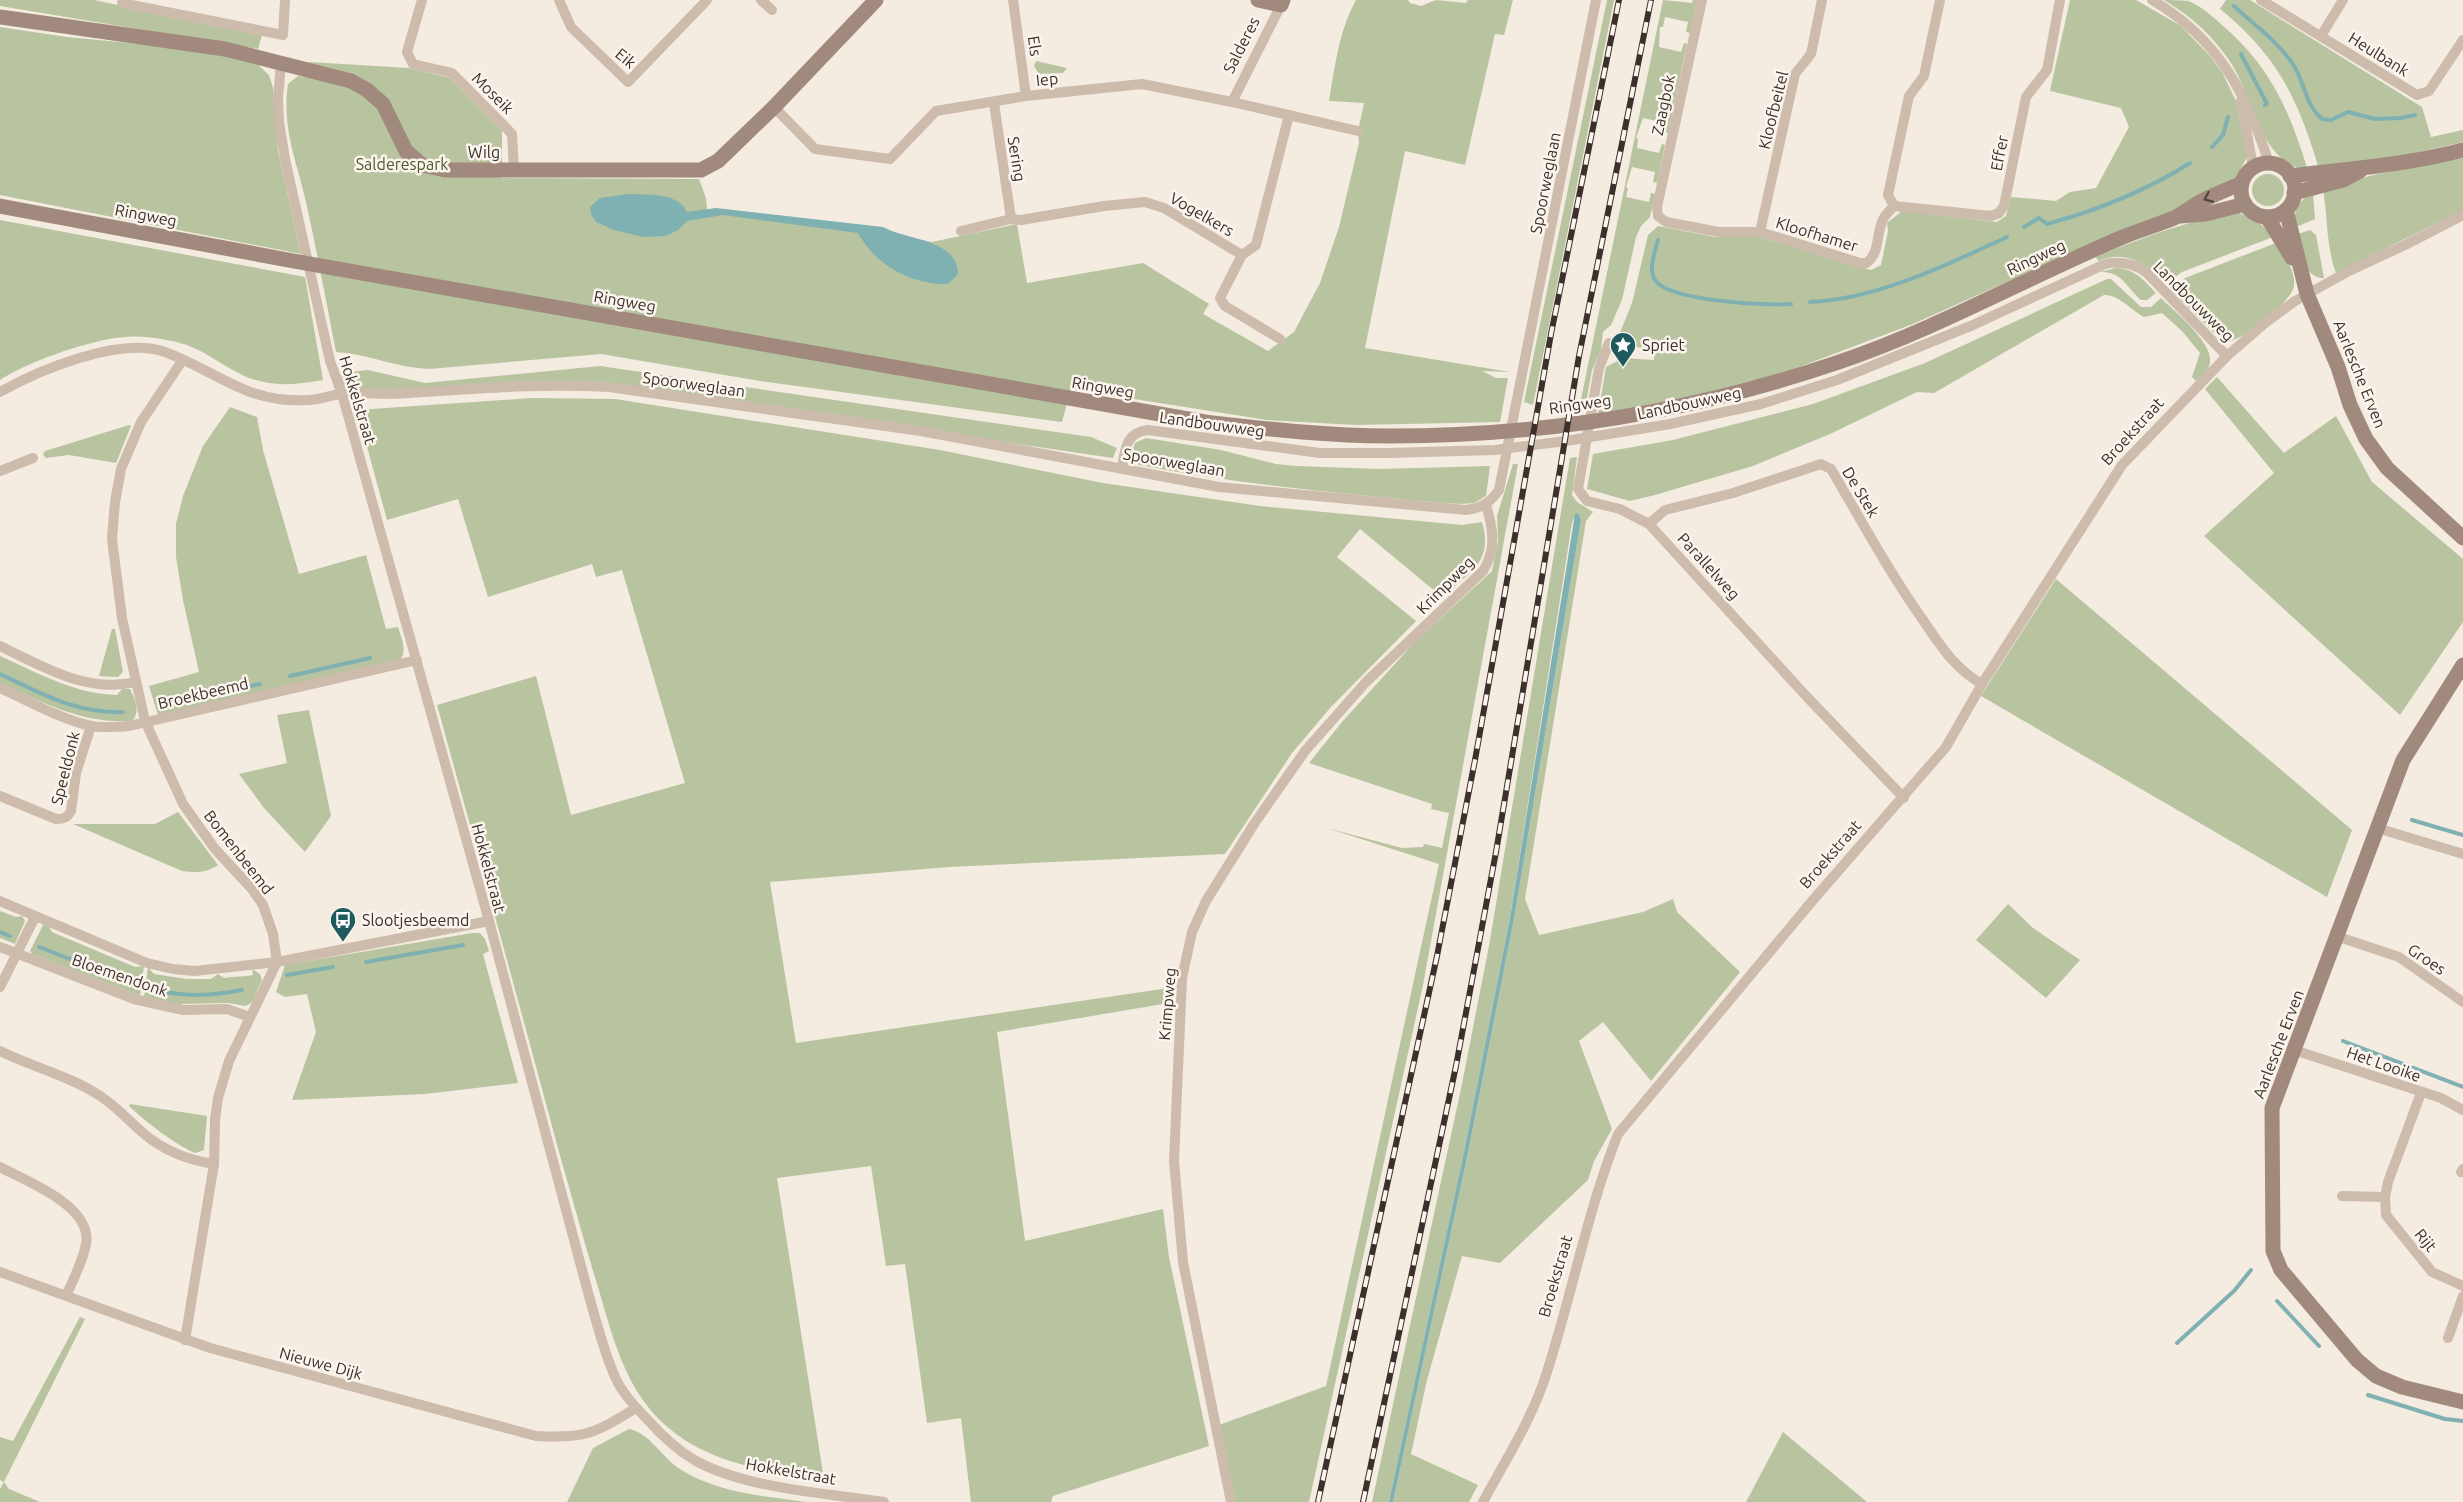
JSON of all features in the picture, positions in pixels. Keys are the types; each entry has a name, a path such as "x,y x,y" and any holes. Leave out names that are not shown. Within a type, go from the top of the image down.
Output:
{"main road":[{"name":"Wilg","path":"0,17 205,46 351,81 367,90 383,104 406,151 422,165 445,170 701,170 718,161 774,107 876,0"},
{"name":"Salderes","path":"1258,0 1282,2"},
{"path":"2290,176 2362,169 2463,150"},
{"path":"2269,164 2277,165 2290,176 2294,193 2286,210 2267,217 2256,214 2245,204 2241,192 2245,175 2253,167 2269,164"},
{"path":"2294,193 2343,180 2362,169"},
{"name":"Ringweg","path":"0,206 299,262 1205,422 1319,434 1389,436 1499,433 1605,419 1668,408 1840,362 1956,315 2124,236 2177,216 2200,201 2242,183"},
{"name":"Ringweg","path":"2177,216 2206,214 2245,204"},
{"path":"2286,210 2307,294"},
{"path":"2267,217 2301,274"},
{"name":"Aarlesche Erven","path":"2307,294 2338,367 2350,405 2366,439 2387,468 2463,538"},
{"name":"Aarlesche Erven","path":"2463,665 2403,760 2272,1108 2273,1251 2281,1270 2357,1360 2376,1376 2402,1387 2463,1402"}],"street":[{"path":"122,3 283,35 285,0"},
{"name":"Moseik","path":"422,0 407,52 413,64 452,73 512,134 514,170"},
{"name":"Eik","path":"559,0 571,27 628,82 707,0"},
{"path":"760,0 772,10"},
{"name":"Els","path":"1013,0 1026,96"},
{"name":"Spoorweglaan","path":"0,392 27,376 107,350 163,351 211,373 239,390 266,398 310,400 342,394 377,395 558,384 609,387 921,431 1219,487 1466,510 1486,505 1499,490 1596,0"},
{"name":"Zaagbok","path":"1658,216 1656,207 1702,0"},
{"name":"Kloofbeitel","path":"1760,232 1795,74 1810,54 1822,0"},
{"path":"1894,206 1888,195 1909,96 1924,76 1940,0"},
{"name":"Effer","path":"1894,206 1992,216 1999,213 2004,206 2026,97 2047,70 2060,0"},
{"path":"2152,0 2191,27 2213,49 2238,89 2258,129 2269,164"},
{"name":"Heulbank","path":"2261,0 2417,95 2428,92 2463,40"},
{"path":"2321,36 2343,0"},
{"name":"Salderes","path":"1233,102 1282,2"},
{"name":"Hokkelstraat","path":"281,64 278,99 284,150 330,362 342,394 417,660 605,1352 617,1381 636,1408 668,1441 695,1460 728,1475 755,1482 884,1502"},
{"name":"Iep","path":"774,107 815,149 890,159 936,111 1026,96 1142,84 1358,131"},
{"path":"2238,89 2253,167"},
{"name":"Sering","path":"994,103 1011,219"},
{"name":"Vogelkers","path":"961,231 1011,219 1021,220 1104,206 1145,202 1164,208 1242,255 1256,245 1289,115"},
{"name":"Kloofhamer","path":"1658,216 1666,222 1719,232 1760,232 1866,263 1875,254 1884,217 1894,206"},
{"name":"Broekstraat","path":"1484,1502 1545,1377 1604,1170 1618,1134 1813,900 1946,747 1982,684 2122,465 2227,356 2265,323 2307,294 2349,271 2463,215"},
{"path":"1242,255 1221,298 1225,306 1280,339"},
{"name":"Landbouwweg","path":"1122,468 1125,447 1131,435 1138,431 1148,430 1320,453 1389,453 1495,450 1670,424 1761,404 1837,380 1910,352 2105,264 2117,261 2132,264 2146,273 2227,356"},
{"name":"Parallelweg","path":"1609,343 1599,368 1578,489 1587,501 1620,509 1649,524 1807,697 1904,798"},
{"name":"Bomenbeemd","path":"182,361 141,422 121,469 112,539 122,618 145,721 183,804 215,849 252,889 262,905 273,934 277,962"},
{"path":"0,471 33,458"},
{"name":"De Stek","path":"1649,524 1665,510 1733,493 1821,464 1831,470 1891,575 1939,643 1963,674 1982,684"},
{"name":"Krimpweg","path":"1231,1502 1184,1262 1174,1161 1182,978 1192,932 1206,901 1242,843 1305,751 1366,682 1483,571 1490,560 1493,540 1493,528 1486,505"},
{"name":"Broekbeemd","path":"0,646 78,681 122,685 135,682"},
{"name":"Broekbeemd","path":"0,688 66,718 91,726 118,726 417,660"},
{"name":"Speeldonk","path":"0,796 56,819 68,816 71,812 76,773 91,726"},
{"path":"2377,828 2463,854"},
{"path":"0,901 147,963 173,969 217,970 277,962 489,921"},
{"path":"0,987 35,917"},
{"name":"Groes","path":"2336,936 2399,957 2463,1002"},
{"name":"Bloemendonk","path":"0,947 134,999 166,1008 227,1009 250,1017"},
{"path":"185,1340 214,1164 218,1098 229,1061 277,962"},
{"name":"Het Looike","path":"2294,1050 2441,1098 2463,1110"},
{"path":"0,1051 17,1060 78,1083 99,1095 146,1135 169,1151 189,1160 214,1164"},
{"path":"2342,1196 2385,1197 2421,1093"},
{"path":"0,1167 56,1196 74,1211 84,1224 87,1242 66,1296"},
{"name":"Rijt","path":"2385,1197 2386,1215 2432,1272 2463,1287"},
{"name":"Nieuwe Dijk","path":"0,1272 185,1340 261,1363 536,1436 569,1438 589,1434 636,1408"},
{"path":"2448,1338 2463,1296"}],"green space":[{"path":"0,0 94,0 262,35 258,49 0,6"},
{"name":"Salderespark","path":"1356,0 1408,0 1410,3 1421,6 1436,0 1466,3 1468,0 1513,0 1504,35 1495,34 1465,165 1405,151 1365,348 1510,372 1482,371 1496,378 1508,378 1500,422 1356,425 1267,420 1071,389 1062,422 760,381 601,354 429,369 336,352 287,117 288,84 298,76 305,77 309,62 409,68 450,78 502,131 502,178 699,179 706,198 707,209 858,229 932,242 1017,224 1027,283 1143,263 1209,304 1203,314 1268,351 1294,332 1320,283 1339,227 1359,143 1358,131 1364,103 1329,101 1345,24"},
{"path":"1607,0 1614,0 1533,405 1524,402"},
{"path":"1663,0 1692,3 1693,0 1697,0 1690,33 1686,32 1688,22 1665,17 1663,27 1660,27 1659,47 1681,52 1684,43 1687,44 1668,133 1664,132 1666,123 1643,118 1636,138 1638,139 1637,148 1659,153 1662,144 1665,145 1657,183 1653,182 1655,172 1632,167 1626,187 1628,188 1626,197 1649,202 1651,193 1655,194 1650,217 1641,226 1636,237 1622,300 1611,325 1603,332 1601,350 1592,370 1585,408 1579,409"},
{"path":"2070,0 2136,0 2181,26 2210,56 2222,72 2236,101 2247,157 2236,178 2224,189 1913,324 1786,372 1697,395 1598,414 1606,367 1623,358 1654,360 1654,350 1626,345 1617,340 1632,303 1648,235 1658,226 1715,237 1759,237 1871,270 1881,265 1888,231 1887,223 1902,211 1997,222 2006,216 2011,197 2056,201 2070,192 2096,188 2129,127 2121,108 2050,91"},
{"path":"2164,0 2188,1 2201,8 2239,41 2253,57 2266,73 2286,109 2308,171 2292,165 2268,142 2239,78 2217,44 2183,13"},
{"path":"2226,0 2250,0 2422,107 2431,137 2463,130 2463,142 2402,156 2319,169 2303,121 2283,80 2257,44 2220,9"},
{"path":"0,27 67,37 212,51 254,61 269,75 273,88 278,151 301,254 0,195"},
{"path":"1036,61 1067,68 1063,73 1039,74 1034,66"},
{"path":"2463,158 2463,210 2336,273 2329,242 2323,190 2373,175"},
{"path":"2268,174 2279,179 2284,190 2279,201 2268,206 2257,201 2252,190 2257,179"},
{"path":"2313,194 2315,219 2294,228 2297,207"},
{"path":"2237,212 2260,223 2273,237 2182,272 2166,284 2151,270 2135,260 2118,257 2098,261 2096,257 2165,230"},
{"path":"0,220 305,277 323,380 276,384 254,380 187,345 133,336 71,349 40,360 0,380"},
{"path":"2310,230 2316,235 2324,278 2317,277 2307,269 2295,235"},
{"path":"2276,243 2291,269 2294,286 2286,300 2277,309 2258,326 2239,337 2225,340 2218,337 2170,289 2185,278"},
{"path":"2116,268 2134,273 2156,293 2147,300 2141,300 2119,277 2100,272"},
{"path":"2111,279 2141,307 2151,307 2161,298 2184,320 2207,349 2210,358 2209,366 2204,374 2196,381 2192,377 2200,353 2182,331 2162,313 2144,317 2114,297 2104,295 1934,393 1917,392 1830,434 1753,466 1630,501 1587,489 1593,454 1673,440 1813,404 1925,363"},
{"path":"600,366 1091,437 1117,448 1113,458 609,384 344,390 341,373 368,370 425,383"},
{"path":"2217,377 2284,453 2336,416 2372,482 2463,559 2463,622 2400,715 2204,536 2274,473 2205,389"},
{"path":"532,398 615,399 940,450 1103,483 1260,506 1462,525 1482,522 1485,547 1482,557 1470,573 1442,597 1360,529 1337,557 1416,621 1331,707 1292,753 1225,854 949,867 770,882 796,1043 1169,988 1169,1003 997,1032 1025,1241 1163,1209 1169,1257 1209,1446 1053,1496 1051,1502 971,1502 961,1418 927,1423 905,1264 886,1266 871,1166 777,1178 824,1480 754,1468 711,1454 691,1444 672,1430 654,1414 643,1400 619,1354 588,1253 437,705 536,676 571,815 685,783 622,570 596,577 592,564 488,597 458,499 387,520 357,410"},
{"path":"230,407 257,417 263,450 299,574 366,555 386,629 398,627 403,652 400,660 158,715 149,686 199,672 176,557 176,524 183,496 203,446"},
{"path":"131,426 116,463 69,455 46,458 43,455 45,451"},
{"path":"1146,438 1221,450 1276,464 1296,466 1379,469 1490,466 1486,496 1474,503 1459,504 1258,484 1139,465 1132,452 1135,443"},
{"path":"1577,457 1572,495 1577,502 1593,512 1586,521 1525,899 1539,935 1643,912 1673,899 1677,912 1740,972 1651,1081 1603,1022 1579,1041 1612,1129 1594,1161 1588,1180 1500,1263 1462,1256 1427,1380 1411,1454 1478,1485 1469,1502 1393,1502 1468,1153 1514,919 1581,520 1579,514 1576,514 1572,523 1510,918 1464,1152 1389,1502 1372,1502 1462,1084 1489,946 1570,458"},
{"path":"1513,464 1518,464 1423,985 1309,1502 1236,1502 1219,1425 1326,1386 1439,864 1327,828 1402,848 1423,847 1424,844 1442,848 1449,813 1431,809 1432,804 1309,763 1342,722 1414,643 1492,571 1498,541 1497,516"},
{"path":"2056,579 2352,830 2327,897 1981,696"},
{"path":"112,629 115,629 123,672 118,677 99,676"},
{"path":"0,656 57,682 86,691 117,695 122,689 130,689 136,705 135,717 132,721 96,719 48,705 0,683"},
{"path":"309,710 331,816 305,852 264,808 239,774 287,763 277,715"},
{"path":"178,812 218,865 201,872 182,871 73,824 155,824"},
{"path":"2008,904 2033,928 2080,960 2046,998 1976,940"},
{"path":"0,911 16,917 22,916 25,921 15,944 0,938"},
{"path":"43,925 48,925 52,932 135,967 144,966 140,996 32,954 30,951"},
{"path":"480,933 489,951 483,954 518,1083 425,1094 292,1100 316,1032 307,994 285,997 276,992 285,965"},
{"path":"148,967 154,974 187,979 211,979 218,974 224,978 250,976 253,975 252,969 260,974 262,980 252,1002 246,1006 228,1003 178,1004 144,997"},
{"path":"130,1104 207,1116 204,1150 195,1153 178,1144 144,1119 129,1106"},
{"path":"80,1317 85,1319 4,1482 0,1480 0,1437 13,1441"},
{"path":"629,1429 637,1431 674,1465 694,1477 741,1492 806,1502 567,1502 593,1448"},
{"path":"1783,1432 1867,1502 1746,1502"},
{"path":"4,1482 9,1489 40,1502 0,1502 0,1489"}],"water":[{"path":"628,194 669,198 677,201 687,212 716,208 883,227 940,247 956,262 958,274 948,284 908,277 874,255 858,233 723,215 687,221 678,230 666,236 643,237 614,230 596,222 590,207 600,198"},
{"path":"1575,514 1579,514 1581,520 1514,919 1468,1153 1393,1502 1389,1502 1464,1152 1510,918"}],"waterway":[{"path":"2234,6 2288,57 2298,73 2312,107 2322,119 2331,120 2348,112 2375,119 2415,115"},
{"path":"2241,54 2267,104 2265,105"},
{"path":"2212,147 2223,135 2228,117"},
{"path":"2024,227 2039,218 2047,224 2103,206 2139,191 2190,163"},
{"path":"1810,302 1835,300 1886,288 1936,269 2007,237"},
{"path":"1658,240 1652,271 1655,280 1664,287 1678,293 1719,301 1791,304"},
{"path":"290,676 370,658"},
{"path":"0,674 74,706 106,712 123,712"},
{"path":"161,705 260,684"},
{"path":"2412,820 2463,835"},
{"path":"0,932 10,936"},
{"path":"366,962 463,945"},
{"name":"Bomenbeemd","path":"39,947 135,984"},
{"path":"287,975 333,967"},
{"path":"154,990 198,995 242,990"},
{"path":"2343,1041 2463,1087"},
{"path":"2177,1343 2234,1291 2251,1270"},
{"path":"2277,1301 2319,1346"},
{"path":"2368,1395 2445,1419 2463,1421"}],"railway":[{"path":"1318,1502 1437,956 1475,760 1551,334 1619,0"},
{"path":"1363,1502 1456,1066 1496,852 1579,356 1651,0"}],"place":[{"name":"Spriet","path":"1623,368"},
{"name":"Slootjesbeemd","path":"343,943"}]}
